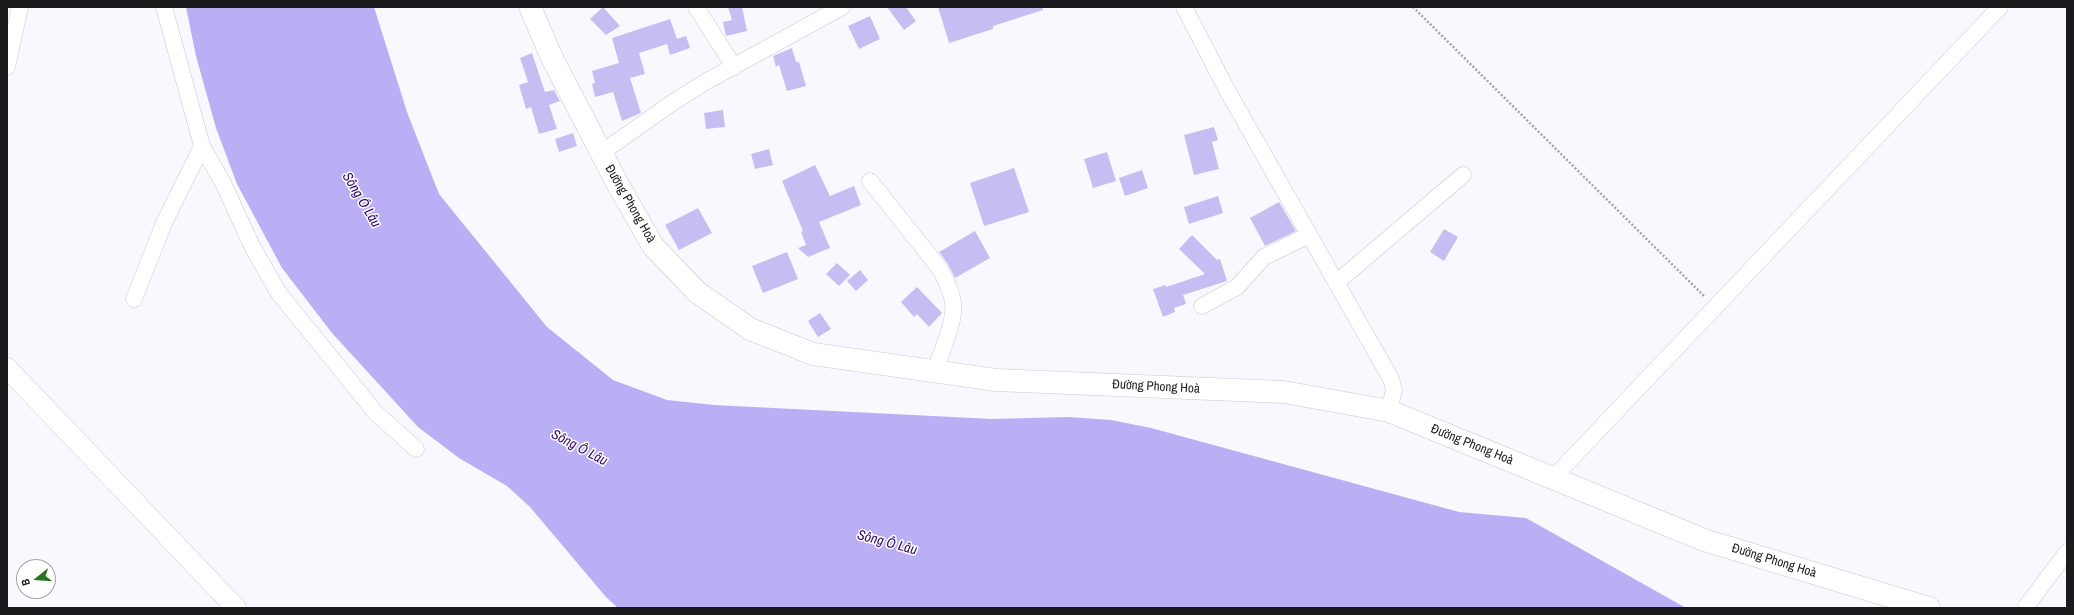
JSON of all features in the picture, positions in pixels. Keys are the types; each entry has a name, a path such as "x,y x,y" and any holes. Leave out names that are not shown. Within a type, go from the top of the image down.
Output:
{"main road":[{"name":"Đường Phong Hoà","path":"530,7 552,58 601,153 653,246 697,292 750,329 813,354 996,380 1284,392 1389,411 1704,540 1929,608"}],"street":[{"path":"7,67 20,7"},
{"path":"164,7 202,146 223,183 252,246 278,292 374,412 416,449"},
{"path":"696,7 734,67"},
{"path":"601,153 672,103 842,7"},
{"path":"1184,7 1227,90 1391,379 1394,390 1389,411"},
{"path":"1553,478 2000,7"},
{"path":"134,299 164,223 202,146"},
{"path":"1336,283 1463,174"},
{"path":"870,181 936,264 947,283 953,303 953,314 935,371"},
{"path":"1202,306 1237,287 1264,257 1309,235"},
{"path":"7,368 236,608"},
{"path":"2025,608 2067,552"}],"path":[{"path":"1413,7 1715,307"}],"water":[{"name":"Sông Ô Lâu","path":"186,7 374,7 407,112 439,194 547,327 613,380 667,400 714,405 992,419 1068,417 1111,420 1151,428 1459,512 1526,518 1686,608 618,608 606,597 530,507 507,486 459,458 418,427 332,333 282,268 237,184 216,128 196,56"}],"building":[{"path":"603,7 620,26 606,35 590,19"},
{"path":"728,7 742,7 747,31 726,36 723,22 732,20"},
{"path":"887,7 906,7 916,21 904,30"},
{"path":"938,7 1043,7 1043,10 993,26 993,29 949,43"},
{"path":"870,16 880,39 859,49 848,26"},
{"path":"670,19 677,39 686,36 690,48 670,55 667,44 639,53 645,74 630,78 641,113 622,121 613,92 595,97 592,84 595,83 592,71 619,63 612,38"},
{"path":"792,48 796,62 799,62 806,86 787,91 779,65 776,67 773,56"},
{"path":"532,53 545,92 554,90 560,101 549,105 557,129 539,134 531,107 526,109 519,85 528,82 520,58"},
{"path":"723,110 725,127 706,129 704,113"},
{"path":"1214,127 1218,140 1212,142 1219,169 1194,175 1184,135"},
{"path":"573,133 577,146 559,152 555,139"},
{"path":"769,149 773,165 755,169 751,154"},
{"path":"1107,152 1116,181 1093,188 1084,159"},
{"path":"815,165 830,196 854,186 861,205 819,222 830,248 808,257 798,248 806,245 801,232 803,231 782,181"},
{"path":"1014,168 1029,212 984,226 970,183"},
{"path":"1142,170 1148,188 1125,196 1119,178"},
{"path":"1218,196 1223,213 1189,224 1184,207"},
{"path":"1279,202 1296,231 1265,246 1250,218"},
{"path":"698,208 712,233 679,250 665,225"},
{"path":"1444,229 1458,237 1444,261 1430,252"},
{"path":"975,231 990,258 955,278 948,264 939,252"},
{"path":"1192,235 1217,260 1220,259 1227,281 1183,295 1186,304 1174,308 1175,312 1163,317 1153,289 1166,285 1166,287 1205,274 1179,249"},
{"path":"787,252 798,279 763,293 752,266"},
{"path":"837,263 850,275 839,286 826,274"},
{"path":"860,270 868,280 856,291 847,281"},
{"path":"917,287 942,313 929,327 917,314 914,317 901,302"},
{"path":"820,313 831,329 818,337 808,321"}]}
